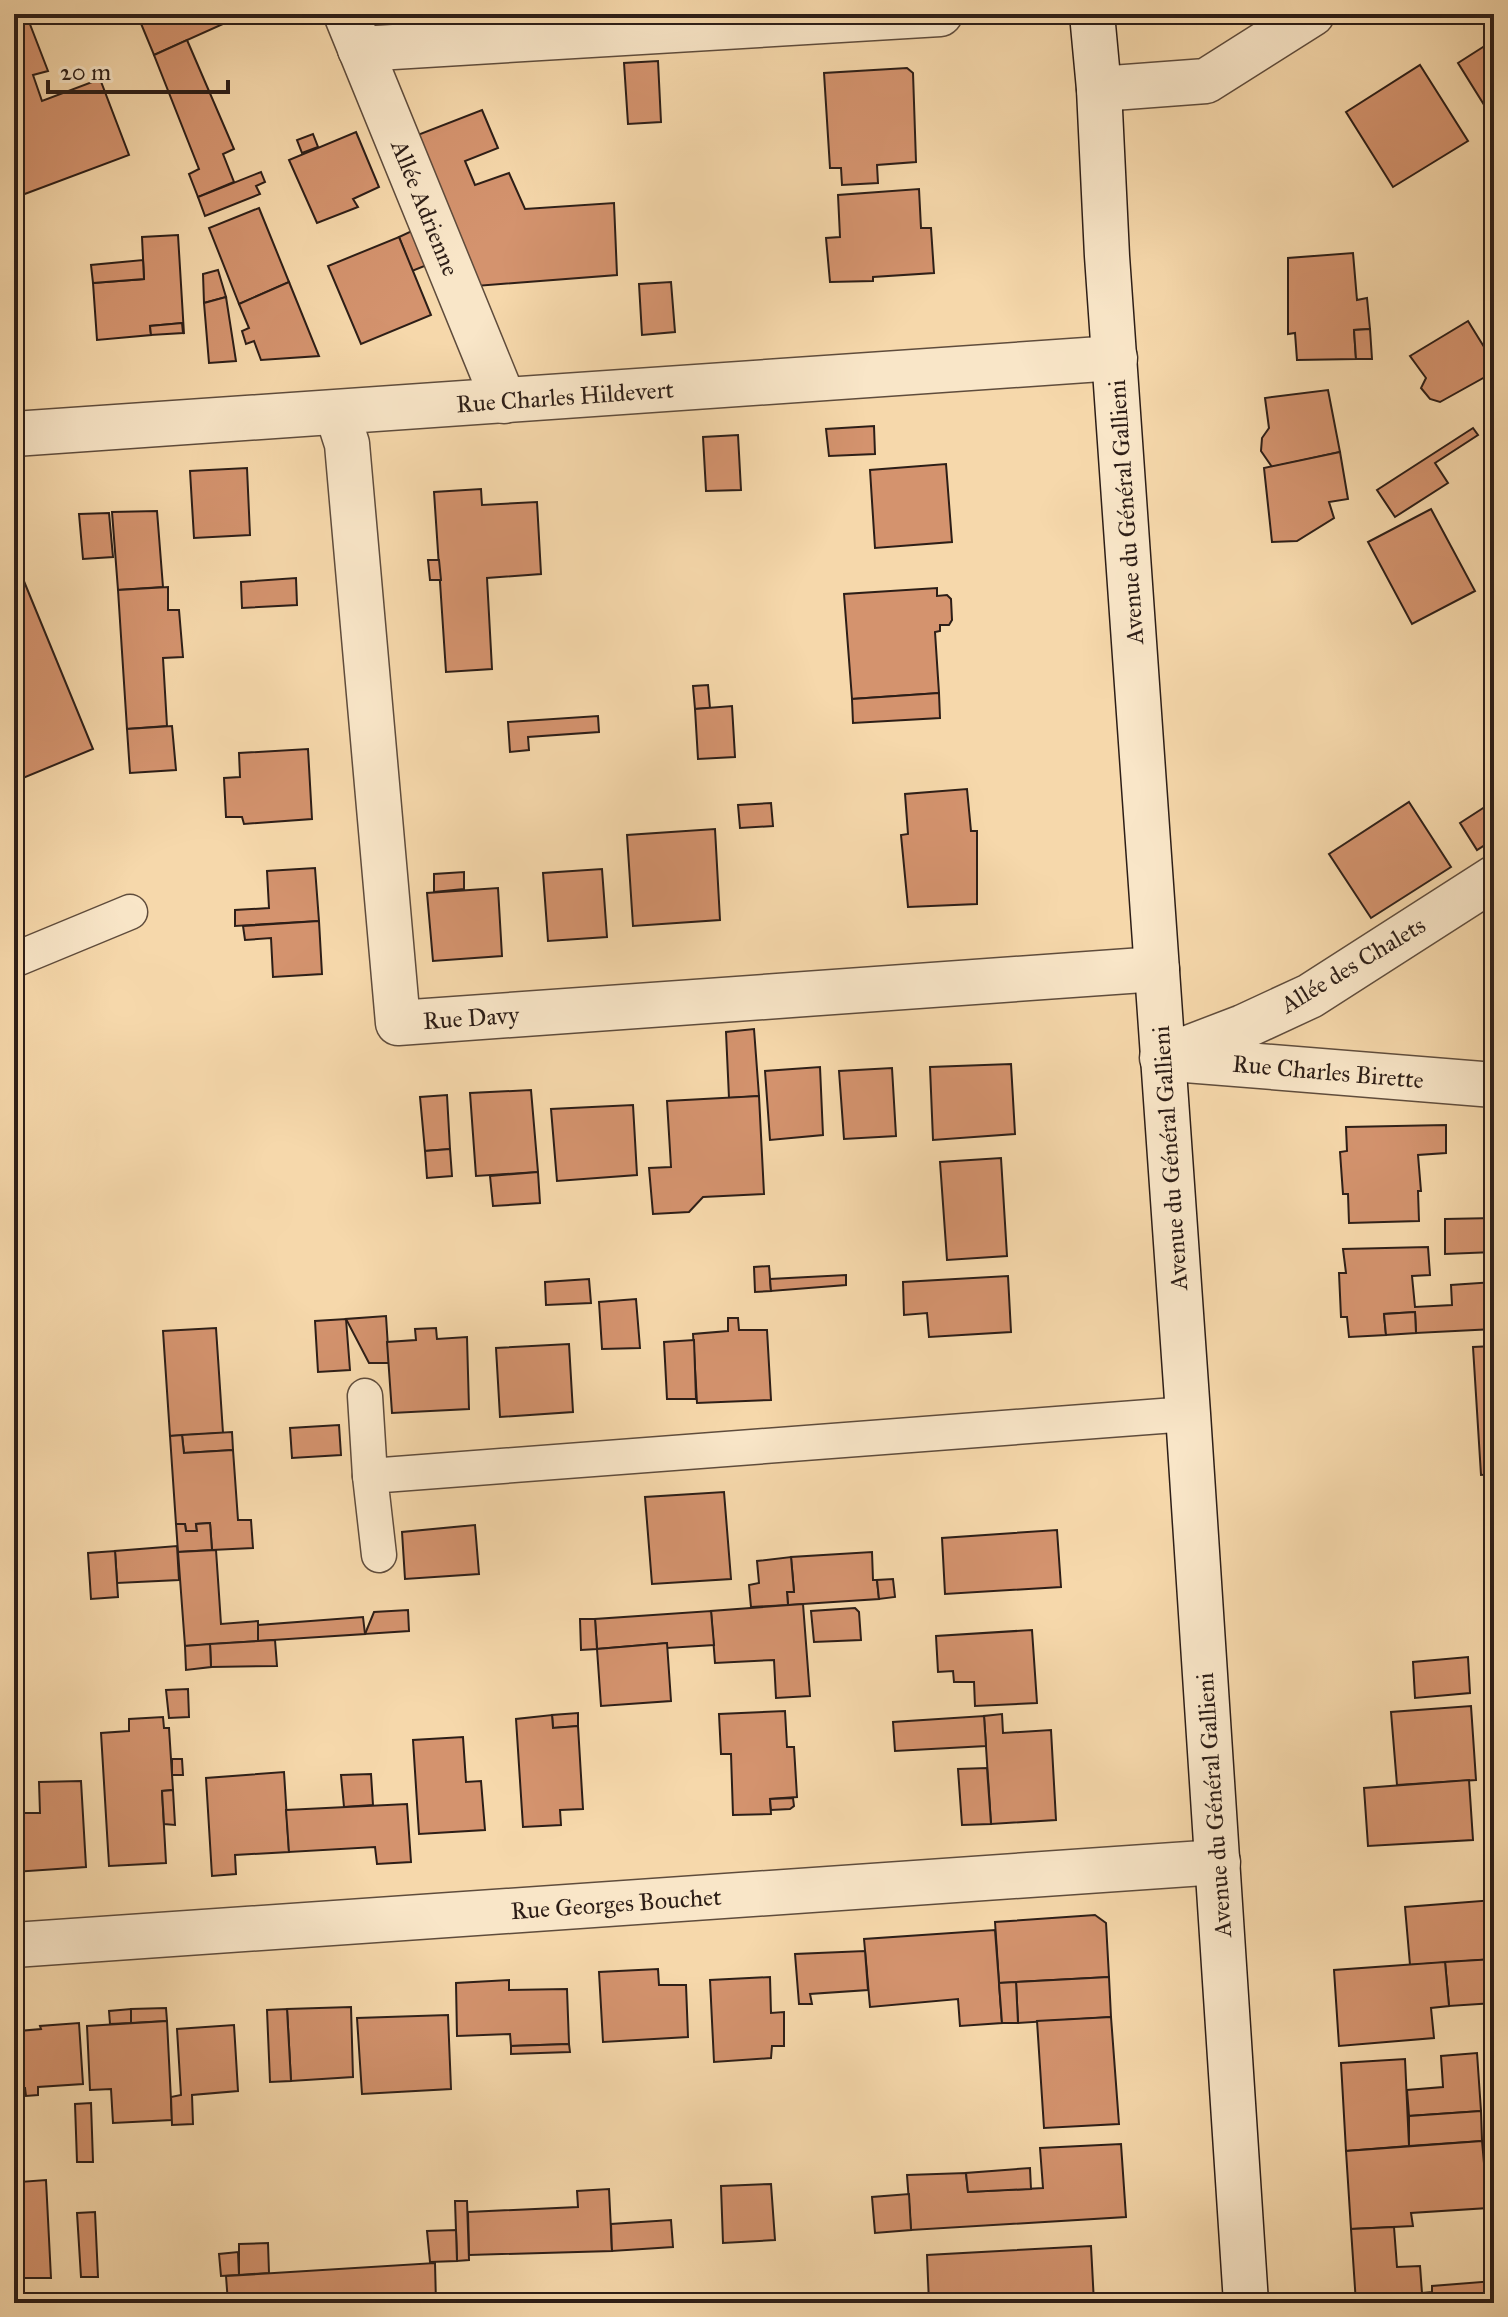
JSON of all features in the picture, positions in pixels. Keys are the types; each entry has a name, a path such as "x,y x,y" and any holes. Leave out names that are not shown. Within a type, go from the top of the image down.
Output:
{"street":[{"path":"353,32 940,14"},
{"name":"Avenue du Général Gallieni","path":"1092,14 1246,2303"},
{"path":"1099,89 1206,81 1312,14"},
{"name":"Allée Adrienne","path":"353,32 504,401"},
{"name":"Rue Charles Hildevert","path":"14,434 1115,358"},
{"name":"Rue Davy","path":"337,413 347,444 398,1023 1157,969"},
{"name":"Allée des Chalets","path":"1162,1058 1243,1027 1310,996 1494,878"},
{"name":"Rue Charles Birette","path":"1162,1058 1494,1085"},
{"name":"Rue Georges Bouchet","path":"14,1945 1218,1862"}],"lane":[{"path":"14,960 130,912"},
{"path":"365,1396 379,1555"},
{"path":"370,1476 1188,1414"}],"building":[{"path":"14,14 26,14 48,71 33,75 42,101 100,79 129,155 14,198"},
{"path":"137,14 219,14 223,24 154,55"},
{"path":"187,40 234,149 223,154 234,182 198,197 189,174 199,169 154,55"},
{"path":"1494,40 1494,115 1491,116 1458,63"},
{"path":"658,61 661,122 628,124 624,63"},
{"path":"1420,65 1468,141 1393,187 1346,112"},
{"path":"907,68 913,73 916,162 877,165 878,183 842,185 841,168 830,168 824,73"},
{"path":"482,110 498,148 465,161 475,185 509,173 525,209 614,203 617,275 476,286 415,136"},
{"path":"356,132 379,187 353,199 358,207 317,223 289,160"},
{"path":"313,134 318,147 302,153 297,140"},
{"path":"261,172 265,182 256,186 260,194 205,216 198,197"},
{"path":"919,189 921,228 931,228 934,273 873,277 873,281 830,282 826,238 840,237 838,195"},
{"path":"259,208 289,282 239,304 209,228"},
{"path":"416,229 432,263 412,271 399,237"},
{"path":"178,235 184,334 182,323 150,326 151,335 97,340 93,283 144,279 142,237"},
{"path":"399,237 431,315 361,344 328,266"},
{"path":"1353,253 1357,300 1367,298 1370,329 1354,330 1356,359 1297,360 1295,333 1288,334 1288,258"},
{"path":"143,260 144,279 93,283 91,265"},
{"path":"218,270 226,297 204,303 203,274"},
{"path":"289,282 319,356 261,360 254,341 246,344 242,331 249,328 239,304"},
{"path":"671,282 675,332 642,335 639,284"},
{"path":"226,297 236,361 209,363 204,303"},
{"path":"1468,321 1494,363 1494,372 1440,402 1430,399 1421,388 1426,378 1410,356"},
{"path":"182,323 183,333 151,335 150,326"},
{"path":"1370,329 1372,359 1356,359 1354,330"},
{"path":"1328,390 1340,452 1272,467 1261,451 1262,438 1269,428 1265,398"},
{"path":"874,426 875,454 829,456 826,429"},
{"path":"1473,428 1478,435 1435,463 1448,483 1395,517 1377,490"},
{"path":"738,435 741,490 706,491 703,437"},
{"path":"1340,452 1348,499 1329,502 1334,518 1297,541 1272,542 1264,468"},
{"path":"946,464 952,542 875,548 870,470"},
{"path":"247,468 250,535 194,538 190,471"},
{"path":"481,489 482,505 537,502 541,574 487,578 492,669 446,672 434,492"},
{"path":"1431,509 1475,591 1412,624 1368,542"},
{"path":"157,511 163,587 118,590 112,512"},
{"path":"109,513 113,557 83,559 79,514"},
{"path":"14,557 93,749 23,778 14,760"},
{"path":"428,560 439,560 441,580 430,580"},
{"path":"296,578 297,605 242,608 241,582"},
{"path":"168,587 168,610 179,610 183,657 163,658 167,726 127,729 118,590"},
{"path":"937,588 937,596 947,595 951,599 952,620 949,625 940,625 940,631 935,632 939,693 852,699 844,594"},
{"path":"708,685 710,708 695,709 693,686"},
{"path":"939,693 940,718 853,723 852,699"},
{"path":"732,706 735,757 698,759 695,709"},
{"path":"598,716 599,732 528,737 529,750 510,752 508,722"},
{"path":"172,726 176,770 130,773 127,729"},
{"path":"308,749 312,819 244,824 242,817 226,817 224,778 240,777 239,753"},
{"path":"967,789 971,831 977,831 977,904 908,907 901,835 908,834 905,794"},
{"path":"1494,801 1494,839 1477,850 1460,823"},
{"path":"1409,802 1451,867 1371,918 1329,854"},
{"path":"771,803 773,826 740,828 738,805"},
{"path":"715,829 720,920 633,926 627,835"},
{"path":"315,868 319,921 235,926 235,910 269,908 267,871"},
{"path":"602,869 607,937 548,941 543,873"},
{"path":"464,872 464,889 434,892 434,874"},
{"path":"498,888 502,956 433,961 427,893"},
{"path":"319,921 322,974 273,977 271,938 245,940 243,926"},
{"path":"1494,969 1494,1009 1485,976"},
{"path":"754,1029 759,1096 729,1098 726,1032"},
{"path":"1011,1064 1015,1134 933,1140 930,1067"},
{"path":"820,1067 823,1135 770,1140 765,1071"},
{"path":"892,1068 896,1136 844,1139 839,1071"},
{"path":"531,1090 538,1172 476,1176 470,1093"},
{"path":"447,1095 450,1149 425,1151 420,1097"},
{"path":"759,1096 764,1194 703,1197 689,1212 653,1214 649,1168 671,1167 667,1101"},
{"path":"633,1105 637,1175 557,1181 551,1109"},
{"path":"1446,1125 1446,1153 1418,1155 1421,1191 1418,1191 1419,1221 1349,1223 1348,1194 1343,1194 1340,1152 1347,1151 1346,1127"},
{"path":"450,1149 452,1176 427,1178 425,1151"},
{"path":"1001,1158 1007,1256 947,1260 940,1162"},
{"path":"538,1172 540,1203 493,1206 490,1176"},
{"path":"1494,1218 1494,1252 1445,1254 1445,1219"},
{"path":"1428,1247 1430,1275 1412,1276 1415,1307 1452,1305 1451,1285 1494,1282 1494,1329 1416,1333 1415,1312 1384,1314 1386,1335 1349,1337 1347,1317 1341,1317 1339,1273 1346,1273 1343,1249"},
{"path":"769,1266 771,1291 755,1292 754,1267"},
{"path":"846,1275 846,1285 771,1291 770,1279"},
{"path":"1008,1276 1011,1332 929,1337 927,1313 904,1315 903,1282"},
{"path":"589,1279 591,1303 546,1305 545,1282"},
{"path":"636,1299 640,1348 602,1349 599,1302"},
{"path":"1415,1312 1416,1333 1386,1335 1384,1314"},
{"path":"386,1316 389,1363 369,1363 346,1319"},
{"path":"728,1318 738,1318 739,1330 767,1330 771,1400 697,1403 693,1334 728,1331"},
{"path":"346,1319 350,1370 318,1372 315,1321"},
{"path":"216,1328 223,1433 170,1436 163,1331"},
{"path":"436,1328 437,1339 467,1337 469,1409 392,1413 387,1342 416,1340 415,1329"},
{"path":"694,1340 696,1399 667,1399 664,1342"},
{"path":"569,1344 573,1412 500,1417 496,1348"},
{"path":"1494,1346 1494,1474 1481,1475 1473,1347"},
{"path":"339,1425 341,1455 292,1458 290,1428"},
{"path":"232,1432 233,1450 184,1453 182,1435"},
{"path":"182,1435 184,1453 233,1450 238,1520 251,1520 253,1548 212,1550 210,1523 196,1524 197,1531 186,1531 185,1524 176,1524 170,1436"},
{"path":"724,1492 731,1579 652,1584 645,1497"},
{"path":"210,1523 212,1550 178,1552 176,1524 185,1524 186,1531 197,1531 196,1524"},
{"path":"475,1525 479,1574 405,1579 402,1532"},
{"path":"1057,1530 1061,1587 945,1594 942,1538"},
{"path":"177,1546 179,1580 117,1583 115,1551"},
{"path":"216,1550 221,1624 258,1621 258,1641 185,1646 178,1552"},
{"path":"115,1551 118,1597 91,1599 88,1553"},
{"path":"872,1552 873,1580 877,1580 879,1599 788,1605 787,1592 794,1592 791,1557"},
{"path":"791,1557 794,1592 787,1592 788,1605 751,1607 749,1585 759,1583 757,1561"},
{"path":"893,1579 895,1597 879,1599 877,1580"},
{"path":"803,1604 810,1696 776,1698 774,1660 715,1663 711,1611"},
{"path":"855,1608 859,1612 861,1640 814,1642 811,1611"},
{"path":"408,1610 409,1631 365,1634 374,1612"},
{"path":"711,1611 714,1645 667,1648 667,1643 597,1649 595,1619"},
{"path":"363,1617 365,1634 258,1641 258,1625"},
{"path":"580,1619 595,1619 597,1649 581,1650"},
{"path":"1032,1630 1037,1703 975,1706 974,1682 954,1682 953,1671 938,1672 936,1636"},
{"path":"275,1640 277,1666 211,1667 210,1644"},
{"path":"667,1643 671,1701 601,1706 597,1649"},
{"path":"210,1644 211,1667 186,1670 185,1646"},
{"path":"1468,1657 1470,1693 1415,1698 1413,1662"},
{"path":"188,1689 189,1717 169,1718 166,1690"},
{"path":"1471,1706 1476,1780 1397,1785 1391,1712"},
{"path":"785,1711 787,1747 794,1747 797,1797 770,1799 771,1814 733,1815 731,1754 721,1754 719,1714"},
{"path":"578,1713 578,1726 553,1728 552,1715"},
{"path":"1002,1714 1003,1733 1051,1730 1056,1820 991,1824 984,1716"},
{"path":"552,1715 553,1728 578,1726 583,1809 560,1810 561,1825 523,1827 516,1719"},
{"path":"984,1716 986,1746 895,1751 893,1722"},
{"path":"163,1717 164,1728 169,1728 173,1790 162,1791 166,1863 109,1866 101,1733 129,1731 129,1719"},
{"path":"463,1737 466,1782 481,1781 485,1830 419,1834 413,1740"},
{"path":"172,1759 182,1759 183,1775 172,1775"},
{"path":"987,1768 991,1824 962,1825 958,1769"},
{"path":"284,1772 289,1852 235,1855 236,1874 212,1876 206,1778"},
{"path":"371,1774 373,1805 344,1807 341,1775"},
{"path":"1469,1780 1473,1840 1368,1846 1364,1788"},
{"path":"81,1781 86,1867 14,1872 14,1813 40,1813 39,1782"},
{"path":"173,1790 175,1825 164,1824 162,1791"},
{"path":"793,1798 794,1806 790,1809 771,1810 770,1799"},
{"path":"407,1804 411,1862 377,1864 375,1847 289,1852 286,1810"},
{"path":"1494,1900 1494,1959 1410,1965 1405,1907"},
{"path":"1095,1915 1106,1923 1109,1977 999,1983 995,1922"},
{"path":"995,1930 1002,2023 960,2026 958,1999 870,2007 864,1939"},
{"path":"865,1951 868,1990 810,1994 812,2004 799,2004 795,1954"},
{"path":"1494,1959 1494,2003 1449,2006 1445,1962"},
{"path":"1445,1962 1449,2006 1431,2008 1434,2038 1339,2046 1334,1970"},
{"path":"658,1969 659,1985 686,1985 688,2037 603,2042 599,1972"},
{"path":"770,1977 771,2013 784,2012 784,2046 772,2046 771,2058 714,2062 710,1980"},
{"path":"1109,1977 1111,2017 1018,2023 1016,1982"},
{"path":"509,1980 509,1990 567,1989 569,2044 511,2046 510,2034 457,2036 456,1983"},
{"path":"1016,1982 1018,2023 1002,2023 999,1983"},
{"path":"351,2007 353,2077 291,2081 287,2009"},
{"path":"166,2008 167,2021 131,2023 131,2009"},
{"path":"131,2009 131,2023 110,2024 109,2011"},
{"path":"287,2009 291,2081 270,2082 267,2010"},
{"path":"448,2015 451,2089 362,2094 357,2018"},
{"path":"1111,2017 1119,2124 1044,2128 1037,2021"},
{"path":"167,2021 172,2120 113,2123 111,2089 90,2090 87,2026"},
{"path":"79,2023 83,2084 38,2087 38,2095 26,2096 25,2088 22,2088 19,2031"},
{"path":"234,2025 238,2091 192,2095 193,2124 172,2125 171,2097 181,2095 177,2029"},
{"path":"569,2044 570,2052 511,2054 511,2046"},
{"path":"1477,2053 1481,2111 1409,2116 1407,2090 1443,2087 1441,2056"},
{"path":"1405,2059 1409,2146 1346,2151 1341,2063"},
{"path":"91,2103 93,2162 77,2162 75,2104"},
{"path":"1481,2111 1482,2141 1409,2146 1409,2116"},
{"path":"1482,2141 1488,2208 1411,2213 1413,2226 1351,2229 1346,2151"},
{"path":"1121,2144 1126,2217 911,2230 907,2175 966,2173 968,2192 1043,2188 1040,2148"},
{"path":"1030,2168 1031,2189 968,2192 966,2173"},
{"path":"14,2171 20,2171 20,2182 46,2180 51,2278 14,2278"},
{"path":"771,2184 775,2240 723,2243 721,2186"},
{"path":"609,2189 612,2251 469,2255 468,2212 578,2207 577,2191"},
{"path":"909,2194 911,2230 875,2233 872,2197"},
{"path":"455,2201 467,2201 469,2260 457,2261"},
{"path":"95,2212 98,2277 81,2277 77,2213"},
{"path":"671,2220 673,2247 612,2251 611,2224"},
{"path":"1394,2227 1397,2267 1420,2266 1422,2293 1432,2292 1432,2286 1494,2281 1494,2303 1356,2303 1351,2229"},
{"path":"456,2230 457,2261 430,2262 427,2231"},
{"path":"268,2243 269,2273 239,2275 239,2244"},
{"path":"1091,2246 1094,2303 929,2303 927,2255"},
{"path":"238,2252 239,2275 221,2276 219,2254"},
{"path":"435,2263 436,2303 228,2303 226,2276"}]}
